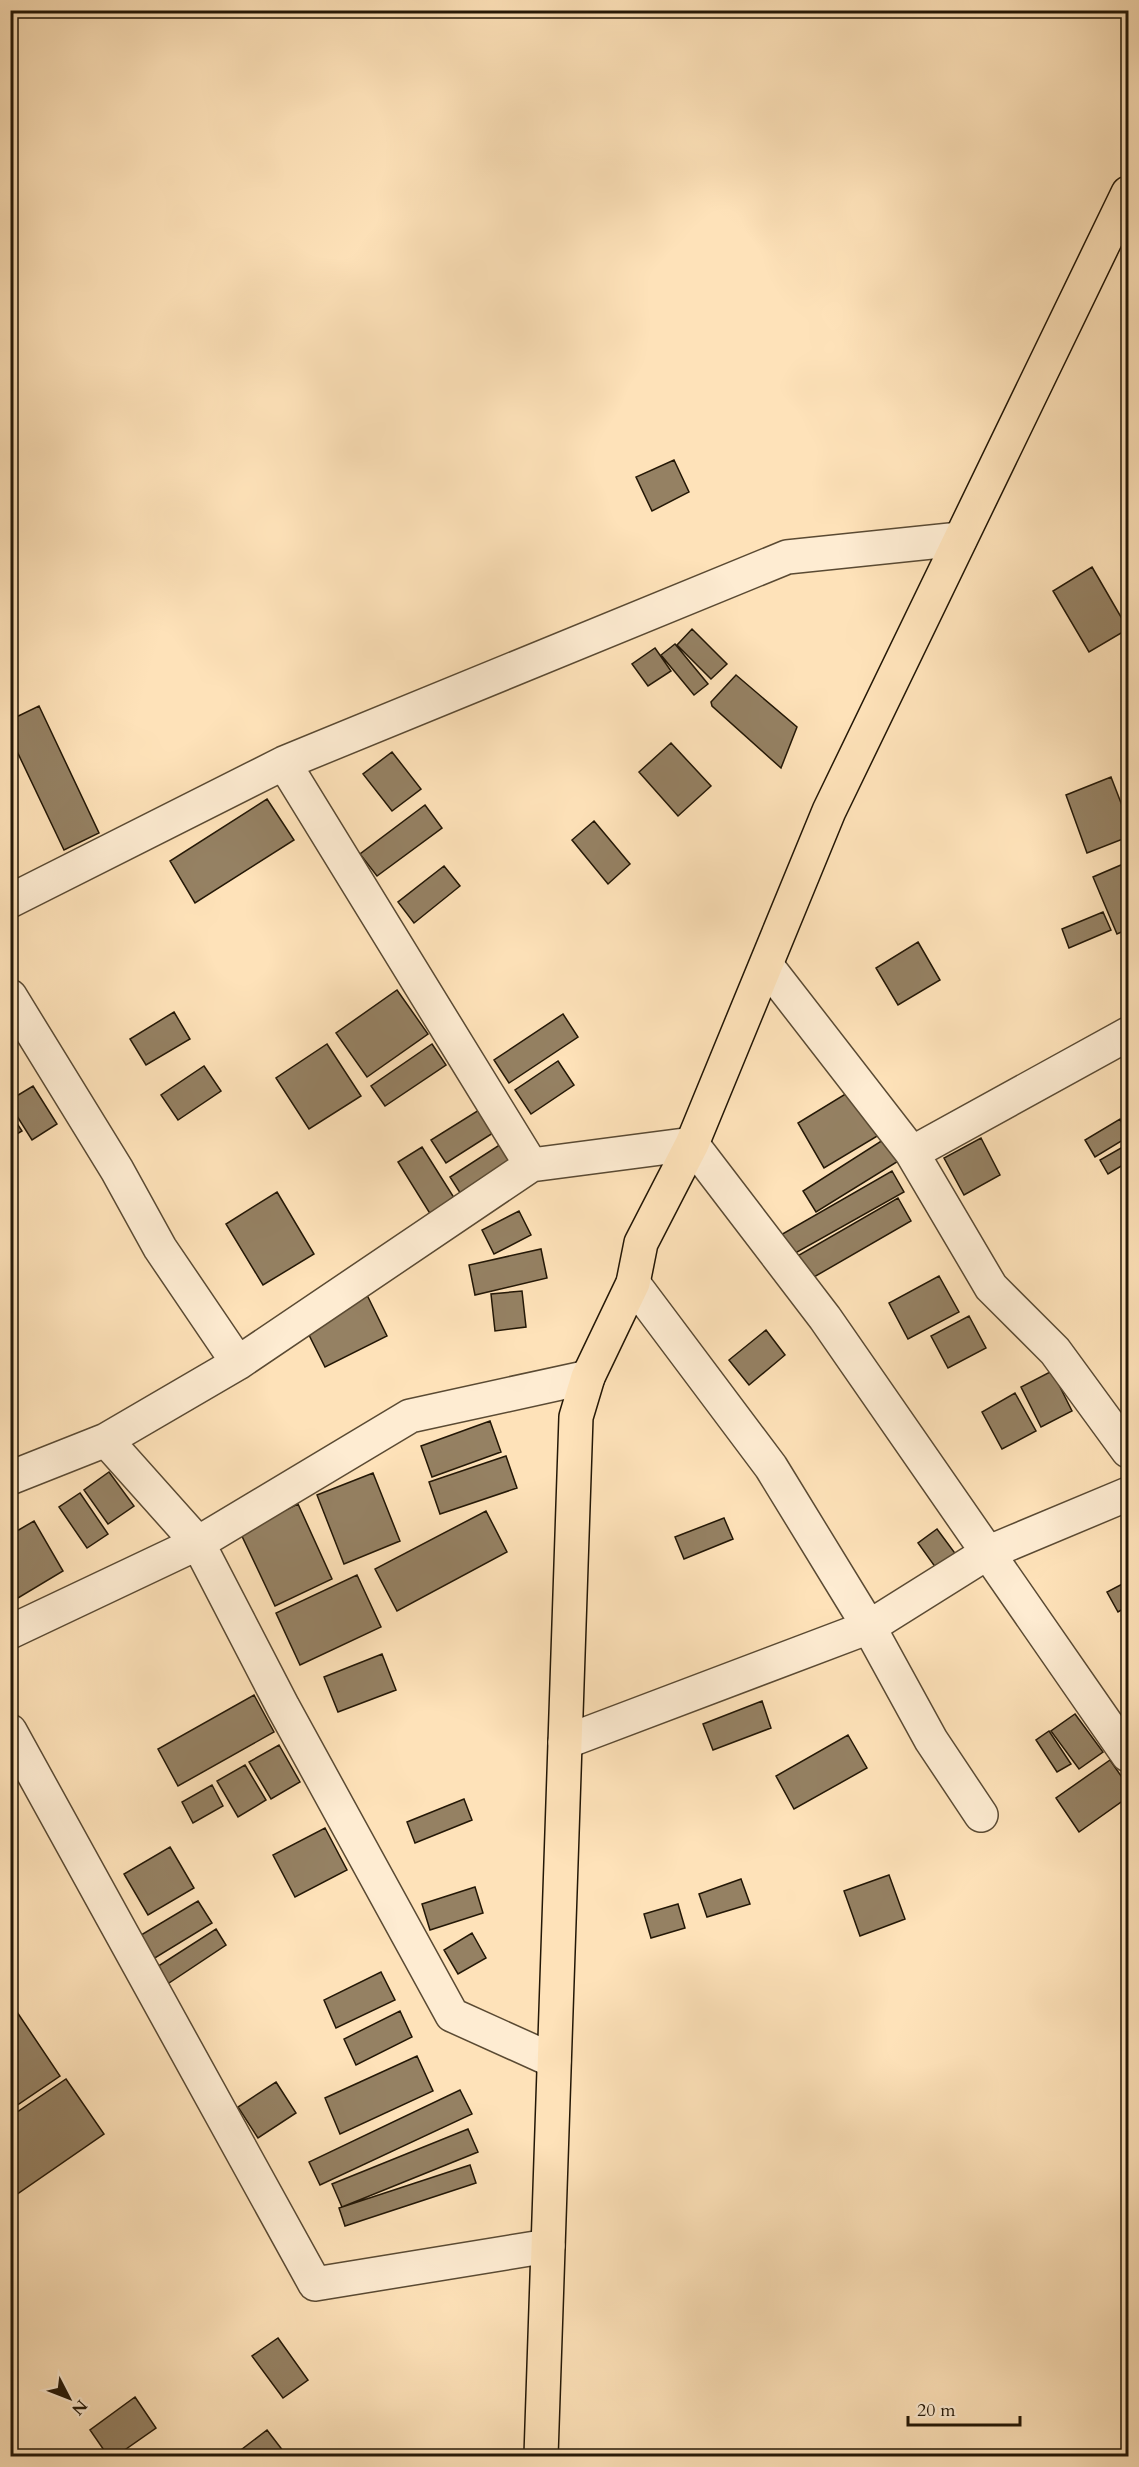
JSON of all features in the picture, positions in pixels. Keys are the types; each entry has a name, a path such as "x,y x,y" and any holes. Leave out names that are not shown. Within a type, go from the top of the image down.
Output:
{"highway":[{"path":"541,2457 576,1417 588,1377 633,1282 641,1243 692,1144 829,811 1128,193"}],"street":[{"path":"10,901 284,763 787,557 960,539"},
{"path":"284,763 531,1165"},
{"path":"767,966 912,1153 991,1287 1055,1351 1128,1451"},
{"path":"10,996 117,1170 160,1248 238,1363"},
{"path":"912,1153 1128,1034"},
{"path":"10,1478 106,1440 238,1363 531,1165 692,1144 825,1318 1128,1755"},
{"path":"633,1282 771,1467 868,1627 931,1740 981,1815"},
{"path":"10,1632 198,1543 410,1416 588,1377"},
{"path":"106,1440 198,1543 283,1707 452,2015 554,2061"},
{"path":"565,1742 868,1627 987,1553 1128,1494"},
{"path":"10,1731 315,2284 548,2246"}],"building":[{"path":"674,460 689,492 652,511 636,477"},
{"path":"1092,567 1128,629 1089,652 1053,591"},
{"path":"692,629 727,664 711,679 677,645"},
{"path":"675,644 708,684 694,695 661,655"},
{"path":"655,648 671,671 648,686 632,664"},
{"path":"736,675 797,727 781,768 712,706 711,702"},
{"path":"39,706 99,833 64,850 13,743 10,744 10,720"},
{"path":"671,743 711,786 678,816 639,772"},
{"path":"392,752 421,789 392,811 363,774"},
{"path":"1111,777 1128,821 1128,837 1087,853 1066,795"},
{"path":"267,799 294,840 195,903 170,861"},
{"path":"425,805 442,828 377,876 360,854"},
{"path":"594,821 630,864 608,884 572,840"},
{"path":"1128,862 1128,929 1117,934 1093,877"},
{"path":"444,866 460,886 414,923 398,902"},
{"path":"1103,912 1111,930 1069,948 1062,929"},
{"path":"918,942 940,980 898,1005 876,968"},
{"path":"397,990 428,1034 367,1077 336,1033"},
{"path":"174,1012 190,1039 146,1065 130,1039"},
{"path":"563,1014 578,1037 509,1083 494,1060"},
{"path":"327,1044 361,1096 309,1129 276,1078"},
{"path":"432,1044 446,1065 385,1106 371,1086"},
{"path":"558,1061 574,1085 531,1114 515,1090"},
{"path":"204,1066 221,1091 178,1120 161,1095"},
{"path":"33,1086 57,1124 32,1140 10,1105 10,1100"},
{"path":"852,1090 879,1135 824,1168 798,1123"},
{"path":"479,1110 493,1133 446,1163 431,1140"},
{"path":"10,1113 22,1131 10,1138"},
{"path":"1120,1119 1128,1137 1095,1157 1085,1140"},
{"path":"886,1138 900,1160 816,1212 803,1191"},
{"path":"981,1138 1000,1175 964,1195 944,1158"},
{"path":"501,1144 515,1167 464,1199 450,1177"},
{"path":"1128,1144 1128,1162 1108,1174 1100,1160"},
{"path":"422,1147 458,1204 434,1220 398,1162"},
{"path":"892,1171 904,1192 783,1260 772,1240"},
{"path":"277,1192 314,1254 263,1285 226,1224"},
{"path":"898,1198 911,1221 807,1281 794,1258"},
{"path":"519,1211 531,1235 494,1254 482,1230"},
{"path":"541,1249 547,1278 475,1295 469,1265"},
{"path":"939,1276 959,1312 908,1339 889,1303"},
{"path":"522,1291 526,1327 495,1331 491,1294"},
{"path":"367,1295 387,1336 325,1367 305,1327"},
{"path":"969,1316 986,1348 948,1368 931,1336"},
{"path":"766,1330 785,1355 749,1385 729,1360"},
{"path":"1052,1371 1072,1411 1041,1427 1021,1387"},
{"path":"1015,1393 1036,1431 1002,1449 982,1412"},
{"path":"490,1421 501,1452 432,1477 421,1446"},
{"path":"506,1456 517,1488 440,1514 429,1482"},
{"path":"109,1472 134,1506 108,1524 84,1490"},
{"path":"373,1473 400,1541 344,1564 317,1495"},
{"path":"80,1493 108,1534 87,1548 59,1507"},
{"path":"298,1504 332,1579 275,1606 240,1532"},
{"path":"486,1511 507,1552 397,1611 375,1569"},
{"path":"724,1518 733,1539 684,1559 675,1537"},
{"path":"34,1521 63,1571 13,1601 10,1597 10,1535"},
{"path":"937,1529 960,1560 941,1575 918,1543"},
{"path":"357,1575 381,1627 300,1665 276,1613"},
{"path":"1128,1581 1128,1606 1118,1612 1107,1592"},
{"path":"382,1654 396,1690 338,1712 324,1677"},
{"path":"254,1695 274,1732 178,1786 158,1749"},
{"path":"762,1701 771,1728 713,1750 703,1724"},
{"path":"1075,1714 1103,1752 1079,1769 1051,1731"},
{"path":"1049,1731 1071,1764 1057,1772 1036,1740"},
{"path":"848,1735 867,1768 794,1809 776,1776"},
{"path":"279,1745 300,1782 271,1799 249,1762"},
{"path":"1110,1760 1128,1786 1128,1797 1079,1832 1056,1798"},
{"path":"245,1765 266,1800 238,1817 217,1781"},
{"path":"212,1785 223,1806 193,1823 182,1802"},
{"path":"464,1799 472,1820 415,1843 407,1822"},
{"path":"325,1828 347,1870 295,1897 273,1855"},
{"path":"170,1847 194,1888 148,1915 124,1874"},
{"path":"889,1875 905,1919 860,1936 844,1891"},
{"path":"741,1879 750,1904 707,1917 699,1894"},
{"path":"475,1887 483,1913 430,1930 422,1904"},
{"path":"198,1901 212,1923 145,1964 131,1941"},
{"path":"678,1904 685,1928 651,1938 644,1914"},
{"path":"216,1929 226,1945 160,1989 149,1972"},
{"path":"472,1933 486,1958 458,1974 444,1950"},
{"path":"381,1972 395,2000 336,2028 324,2000"},
{"path":"400,2011 412,2037 356,2065 344,2039"},
{"path":"17,2012 60,2076 10,2110 10,2017"},
{"path":"417,2056 433,2091 340,2134 325,2098"},
{"path":"66,2079 104,2134 10,2199 10,2117"},
{"path":"276,2082 296,2113 258,2138 238,2107"},
{"path":"460,2090 472,2114 320,2185 309,2162"},
{"path":"468,2129 478,2152 342,2207 332,2184"},
{"path":"470,2165 476,2183 345,2226 339,2208"},
{"path":"278,2338 308,2380 283,2398 252,2356"},
{"path":"135,2397 156,2428 116,2456 108,2456 90,2430"},
{"path":"267,2430 287,2456 233,2456"}]}
